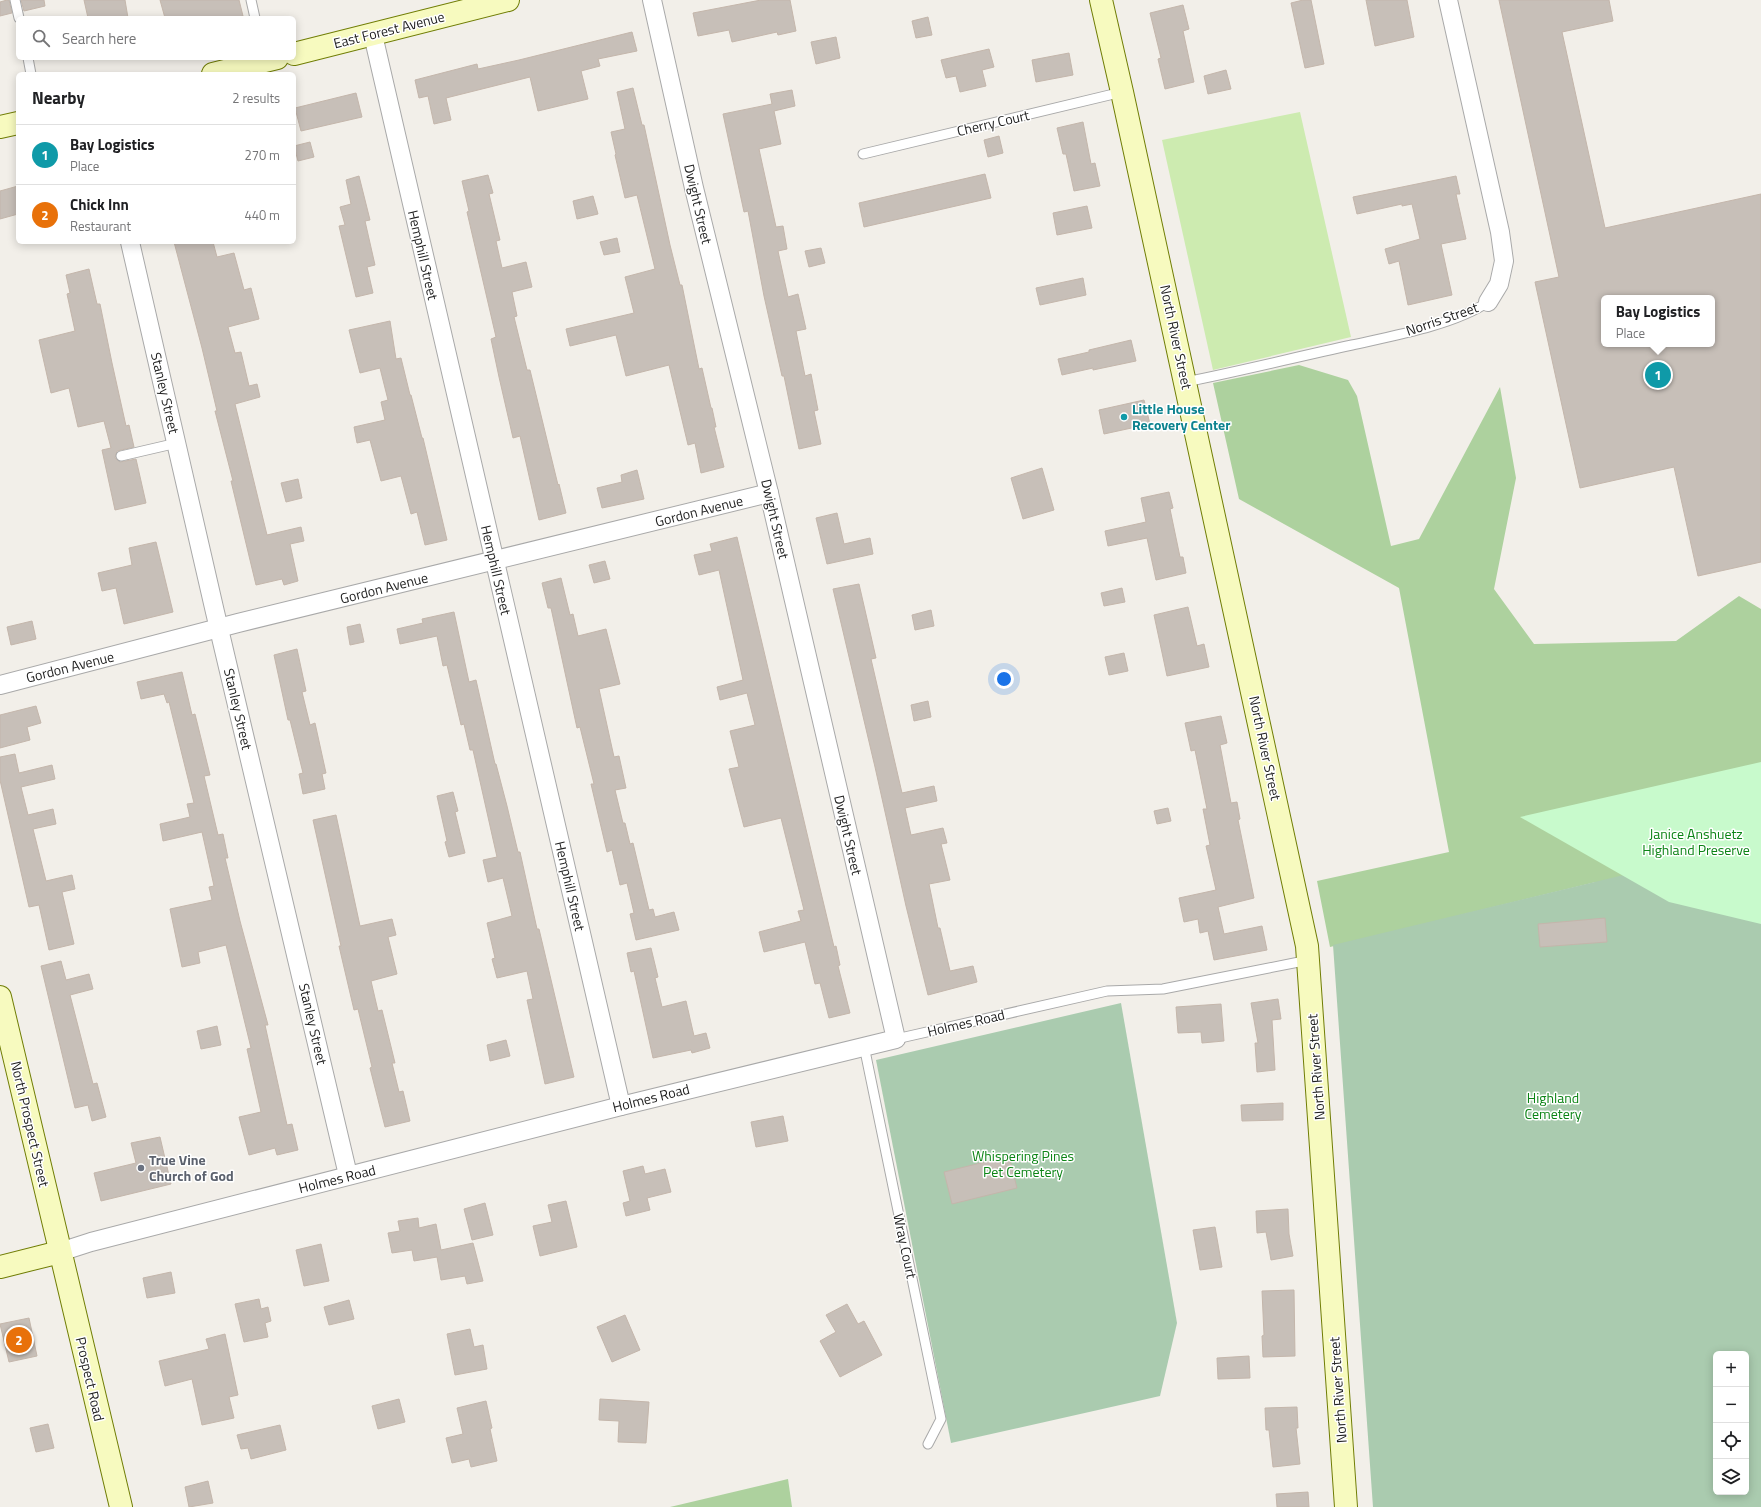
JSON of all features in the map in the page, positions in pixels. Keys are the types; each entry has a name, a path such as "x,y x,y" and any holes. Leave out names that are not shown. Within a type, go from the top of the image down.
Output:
{"street":[{"name":"East Forest Avenue","path":"296,54 373,35 486,3 508,0"},
{"name":"Dwight Street","path":"652,0 694,188 769,493 896,1039"},
{"name":"North River Street","path":"1101,0 1308,946 1346,1507"},
{"name":"Norris Street","path":"1448,0 1500,232 1504,261 1499,284 1488,302"},
{"name":"Hemphill Street","path":"373,35 621,1106"},
{"path":"220,72 265,60"},
{"path":"0,127 16,123"},
{"name":"Stanley Street","path":"130,244 348,1176"},
{"name":"Gordon Avenue","path":"0,685 219,628 494,562 769,493"},
{"name":"North Prospect Street","path":"0,997 60,1252"},
{"name":"Holmes Road","path":"0,1268 91,1242 621,1106 896,1039"},
{"name":"Prospect Road","path":"60,1252 120,1507"}],"lane":[{"path":"15,0 19,16"},
{"path":"251,0 255,16"},
{"path":"28,60 31,72"},
{"name":"Cherry Court","path":"863,154 1122,92"},
{"name":"Norris Street","path":"1185,382 1408,332 1450,319 1478,308 1488,302"},
{"path":"121,456 177,443"},
{"name":"Holmes Road","path":"896,1039 1107,992 1164,989 1308,960"},
{"name":"Wray Court","path":"864,1046 941,1420 928,1444"}],"green space":[{"path":"1300,112 1351,337 1213,370 1162,140"},
{"path":"1299,365 1348,380 1357,396 1391,546 1419,539 1500,387 1516,478 1494,589 1534,644 1676,641 1739,596 1761,609 1761,966 1596,882 1330,947 1317,881 1449,852 1399,588 1239,499 1213,383"},
{"name":"Janice Anshuetz Highland Preserve","path":"1761,762 1761,924 1669,902 1520,817"},
{"name":"Highland Cemetery","path":"1761,842 1761,1507 1373,1507 1333,945"},
{"name":"Whispering Pines Pet Cemetery","path":"1121,1003 1177,1323 1160,1396 951,1443 876,1060"},
{"path":"788,1479 792,1507 670,1507"}],"building":[{"path":"9,0 12,13 0,16 0,2"},
{"path":"21,0 44,0 45,6 24,11"},
{"path":"84,0 125,0 128,16 88,16"},
{"path":"160,0 239,0 243,16 164,16"},
{"path":"761,0 790,0 796,31 778,35 777,32 732,42 729,30 698,36 693,13"},
{"path":"1311,0 1324,64 1305,68 1291,3"},
{"path":"1366,0 1407,0 1414,37 1375,46"},
{"path":"1499,0 1609,0 1613,21 1562,32 1605,228 1761,194 1761,562 1698,576 1674,467 1580,488 1535,282 1559,277"},
{"path":"1183,5 1189,29 1183,31 1194,82 1165,89 1158,59 1161,58 1150,13"},
{"path":"928,17 932,35 916,38 912,21"},
{"path":"632,32 637,51 598,59 600,66 581,71 588,99 538,111 530,77 446,98 451,120 434,124 428,96 419,98 415,80 477,64 478,69 519,60"},
{"path":"836,37 840,58 816,64 811,42"},
{"path":"989,49 994,67 982,70 986,86 960,92 956,76 946,78 941,60"},
{"path":"1069,53 1073,75 1036,82 1032,60"},
{"path":"1226,70 1231,89 1208,94 1204,76"},
{"path":"633,88 642,125 644,125 670,245 680,285 682,285 699,369 702,368 712,408 716,427 714,427 724,467 701,473 695,443 688,445 669,365 626,376 616,335 570,346 566,329 634,313 625,277 655,269 637,195 625,198 611,132 625,129 617,92"},
{"path":"792,90 795,106 774,111 781,144 759,149 776,227 783,226 787,249 778,251 788,297 798,294 806,329 796,331 805,376 811,374 818,410 814,411 821,444 799,449 784,376 782,376 764,296 748,211 744,212 723,114 772,104 770,94"},
{"path":"356,93 362,117 301,131 296,108"},
{"path":"1083,122 1091,164 1095,163 1100,186 1074,191 1066,154 1063,154 1057,128"},
{"path":"999,136 1003,153 988,157 984,140"},
{"path":"310,142 314,157 298,161 296,146"},
{"path":"985,174 991,198 864,227 859,203"},
{"path":"488,175 493,193 489,194 500,240 496,241 502,268 526,262 532,287 512,292 517,316 514,317 527,370 530,370 566,513 539,520 520,436 513,438 499,377 491,339 496,337 467,212 469,211 462,181"},
{"path":"359,176 370,220 365,221 375,265 367,267 373,293 356,297 339,226 345,225 340,207 351,204 346,180"},
{"path":"1456,176 1460,194 1456,194 1466,239 1441,244 1452,295 1408,305 1399,261 1389,264 1385,249 1420,239 1412,204 1402,206 1402,204 1357,214 1353,197"},
{"path":"16,187 16,215 0,219 0,191"},
{"path":"593,196 598,214 577,219 573,201"},
{"path":"1087,206 1092,228 1057,235 1053,213"},
{"path":"617,238 620,252 604,255 600,242"},
{"path":"175,244 214,244 217,257 234,253 244,290 251,288 259,319 228,327 235,353 241,352 249,386 257,384 260,397 235,404 267,535 301,527 304,541 290,544 298,581 284,585 282,579 256,585 231,481 233,481 215,411 217,411"},
{"path":"821,248 825,263 809,267 805,251"},
{"path":"89,269 97,304 100,304 126,426 129,425 134,447 117,451 115,458 120,462 136,459 146,503 115,510 102,450 111,448 104,421 78,427 69,388 51,393 39,340 75,331 67,294 70,293 66,275"},
{"path":"1083,278 1086,295 1040,305 1036,288"},
{"path":"390,321 396,359 401,358 423,438 447,540 425,545 417,512 411,514 401,476 381,481 370,440 357,443 354,427 385,420 381,402 388,400 380,368 360,373 349,330"},
{"path":"1131,340 1136,361 1062,375 1058,359"},
{"name":"Little House Recovery Center","path":"1144,400 1150,424 1104,434 1099,410"},
{"path":"1042,468 1054,510 1023,519 1011,478"},
{"path":"637,470 644,499 602,508 597,488 622,482 621,475"},
{"path":"298,479 302,498 286,502 281,483"},
{"path":"1169,492 1173,508 1170,509 1180,557 1183,557 1186,573 1156,580 1147,538 1108,546 1105,531 1146,522 1141,498"},
{"path":"837,513 844,544 870,538 873,554 827,564 816,518"},
{"path":"737,537 834,947 836,946 840,965 838,966 850,1013 829,1018 820,983 815,984 805,942 764,952 759,932 801,921 798,911 804,910 781,818 744,827 729,769 739,767 730,731 755,725 747,693 720,700 717,687 743,680 719,570 699,575 694,555 712,551 710,544"},
{"path":"156,542 173,612 124,624 116,588 102,591 98,573 132,565 129,548"},
{"path":"605,561 610,579 594,583 589,565"},
{"path":"561,578 570,615 573,614 578,636 606,629 620,684 599,689 614,757 619,756 626,788 615,790 623,823 625,823 630,844 633,843 649,910 653,909 655,917 674,912 679,930 636,940 630,914 634,913 627,883 620,885 612,850 607,852 591,784 594,784 580,727 577,728 551,608 548,608 542,583"},
{"path":"859,584 876,658 871,659 902,793 934,786 937,801 905,808 911,835 943,828 947,843 941,844 950,880 929,884 938,928 940,928 950,971 973,966 977,982 928,995 833,589"},
{"path":"1122,588 1125,602 1104,606 1101,593"},
{"path":"1188,607 1197,646 1204,644 1209,667 1167,676 1154,615"},
{"path":"931,610 934,626 915,630 912,615"},
{"path":"454,612 469,682 476,680 495,764 518,852 520,852 537,929 539,929 574,1077 545,1084 527,1000 533,999 527,971 497,978 492,959 495,958 487,923 512,916 503,878 488,882 483,860 497,857 473,750 470,750 464,724 461,725 447,665 443,666 437,636 400,644 397,629 423,623 422,619"},
{"path":"32,621 36,639 11,645 7,627"},
{"path":"360,624 364,642 350,645 347,627"},
{"path":"297,649 306,691 302,692 310,725 315,723 326,773 322,774 325,789 303,794 299,774 303,773 290,720 288,720 274,655"},
{"path":"1124,653 1128,671 1109,675 1105,657"},
{"path":"182,672 192,715 195,714 210,775 204,776 218,835 223,834 228,858 225,858 268,1025 265,1025 287,1125 292,1124 298,1150 277,1155 275,1148 249,1155 239,1117 261,1112 247,1049 251,1048 226,945 198,952 200,963 182,967 170,909 212,900 209,887 214,886 202,832 163,841 160,824 190,817 187,804 194,803 169,702 167,703 164,694 141,699 137,682"},
{"path":"928,701 931,717 914,721 911,705"},
{"path":"36,706 41,723 27,727 30,740 0,748 0,715"},
{"path":"1221,716 1227,743 1220,745 1231,803 1237,802 1240,819 1238,820 1254,898 1218,907 1224,934 1262,926 1267,950 1214,960 1208,931 1200,933 1198,919 1184,922 1179,898 1216,890 1206,846 1210,845 1203,809 1207,809 1195,750 1191,751 1185,723"},
{"path":"15,754 19,773 52,765 55,779 21,787 28,815 53,809 56,824 33,829 46,881 72,875 75,889 62,892 74,944 49,950 39,905 29,907 0,780 0,757"},
{"path":"453,792 458,811 455,812 465,853 449,857 437,796"},
{"path":"1168,808 1171,821 1157,824 1154,811"},
{"path":"336,815 360,926 392,919 396,935 388,937 397,974 371,981 378,1011 382,1010 395,1063 392,1063 399,1092 403,1091 410,1121 385,1127 370,1068 372,1067 358,1009 354,1010 313,820"},
{"path":"1605,918 1607,942 1540,947 1538,924"},
{"path":"651,948 658,977 655,978 662,1007 686,1001 694,1036 706,1033 710,1048 692,1053 691,1050 653,1058 634,971 631,972 627,953"},
{"path":"61,961 66,980 89,974 93,989 70,995 93,1084 97,1083 106,1117 92,1121 88,1105 75,1108 41,966"},
{"path":"1278,999 1281,1019 1272,1020 1275,1070 1257,1072 1255,1043 1258,1043 1251,1003"},
{"path":"1221,1004 1224,1041 1202,1043 1201,1032 1178,1033 1176,1007"},
{"path":"217,1026 221,1045 201,1049 197,1031"},
{"path":"506,1040 510,1056 490,1061 487,1045"},
{"path":"1283,1103 1283,1120 1242,1121 1241,1105"},
{"path":"783,1116 788,1141 756,1147 751,1122"},
{"name":"True Vine Church of God","path":"160,1137 171,1184 101,1201 94,1173 136,1163 131,1143"},
{"path":"1009,1156 1017,1188 952,1204 944,1172"},
{"path":"643,1166 645,1174 665,1169 671,1192 647,1198 650,1210 626,1216 623,1203 630,1201 623,1171"},
{"path":"566,1201 577,1247 540,1256 533,1226 552,1222 548,1205"},
{"path":"485,1203 493,1235 472,1240 464,1209"},
{"path":"1288,1209 1289,1234 1293,1256 1271,1260 1266,1232 1257,1233 1256,1211"},
{"path":"418,1218 419,1228 436,1224 441,1250 473,1243 483,1281 467,1284 465,1276 441,1280 437,1257 414,1261 412,1250 392,1253 388,1233 400,1231 398,1221"},
{"path":"1215,1227 1222,1267 1200,1270 1193,1230"},
{"path":"321,1244 329,1281 304,1286 296,1250"},
{"path":"171,1272 175,1293 147,1298 143,1278"},
{"path":"1294,1290 1295,1356 1263,1357 1262,1336 1264,1335 1262,1291"},
{"path":"259,1299 261,1309 268,1307 271,1321 265,1323 268,1337 244,1342 235,1304"},
{"path":"349,1300 354,1319 329,1325 324,1307"},
{"path":"847,1304 858,1324 864,1321 882,1355 840,1377 820,1341 836,1332 826,1315"},
{"path":"625,1315 640,1350 612,1362 597,1327"},
{"path":"29,1318 37,1356 9,1362 0,1324"},
{"path":"470,1329 474,1347 483,1345 487,1369 455,1375 447,1334"},
{"path":"225,1334 238,1395 229,1397 234,1418 202,1425 192,1379 165,1386 159,1361 209,1349 206,1339"},
{"path":"1249,1356 1250,1378 1218,1379 1217,1358"},
{"path":"399,1399 405,1422 378,1429 372,1406"},
{"path":"600,1399 649,1402 646,1443 618,1442 619,1421 599,1420"},
{"path":"486,1401 497,1461 471,1467 469,1459 452,1463 446,1438 463,1434 457,1408"},
{"path":"1297,1407 1298,1428 1296,1428 1300,1464 1273,1467 1269,1430 1266,1430 1265,1408"},
{"path":"48,1424 54,1448 36,1452 30,1428"},
{"path":"280,1425 286,1450 251,1459 248,1448 241,1449 237,1435"},
{"path":"208,1481 213,1503 189,1507 185,1487"},
{"path":"1308,1492 1309,1507 1277,1507 1276,1494"}],"place":[{"name":"Bay Logistics","path":"1658,375"},
{"name":"Little House Recovery Center","path":"1124,417"},
{"name":"True Vine Church of God","path":"141,1168"},
{"name":"Chick Inn","path":"19,1340"}]}
